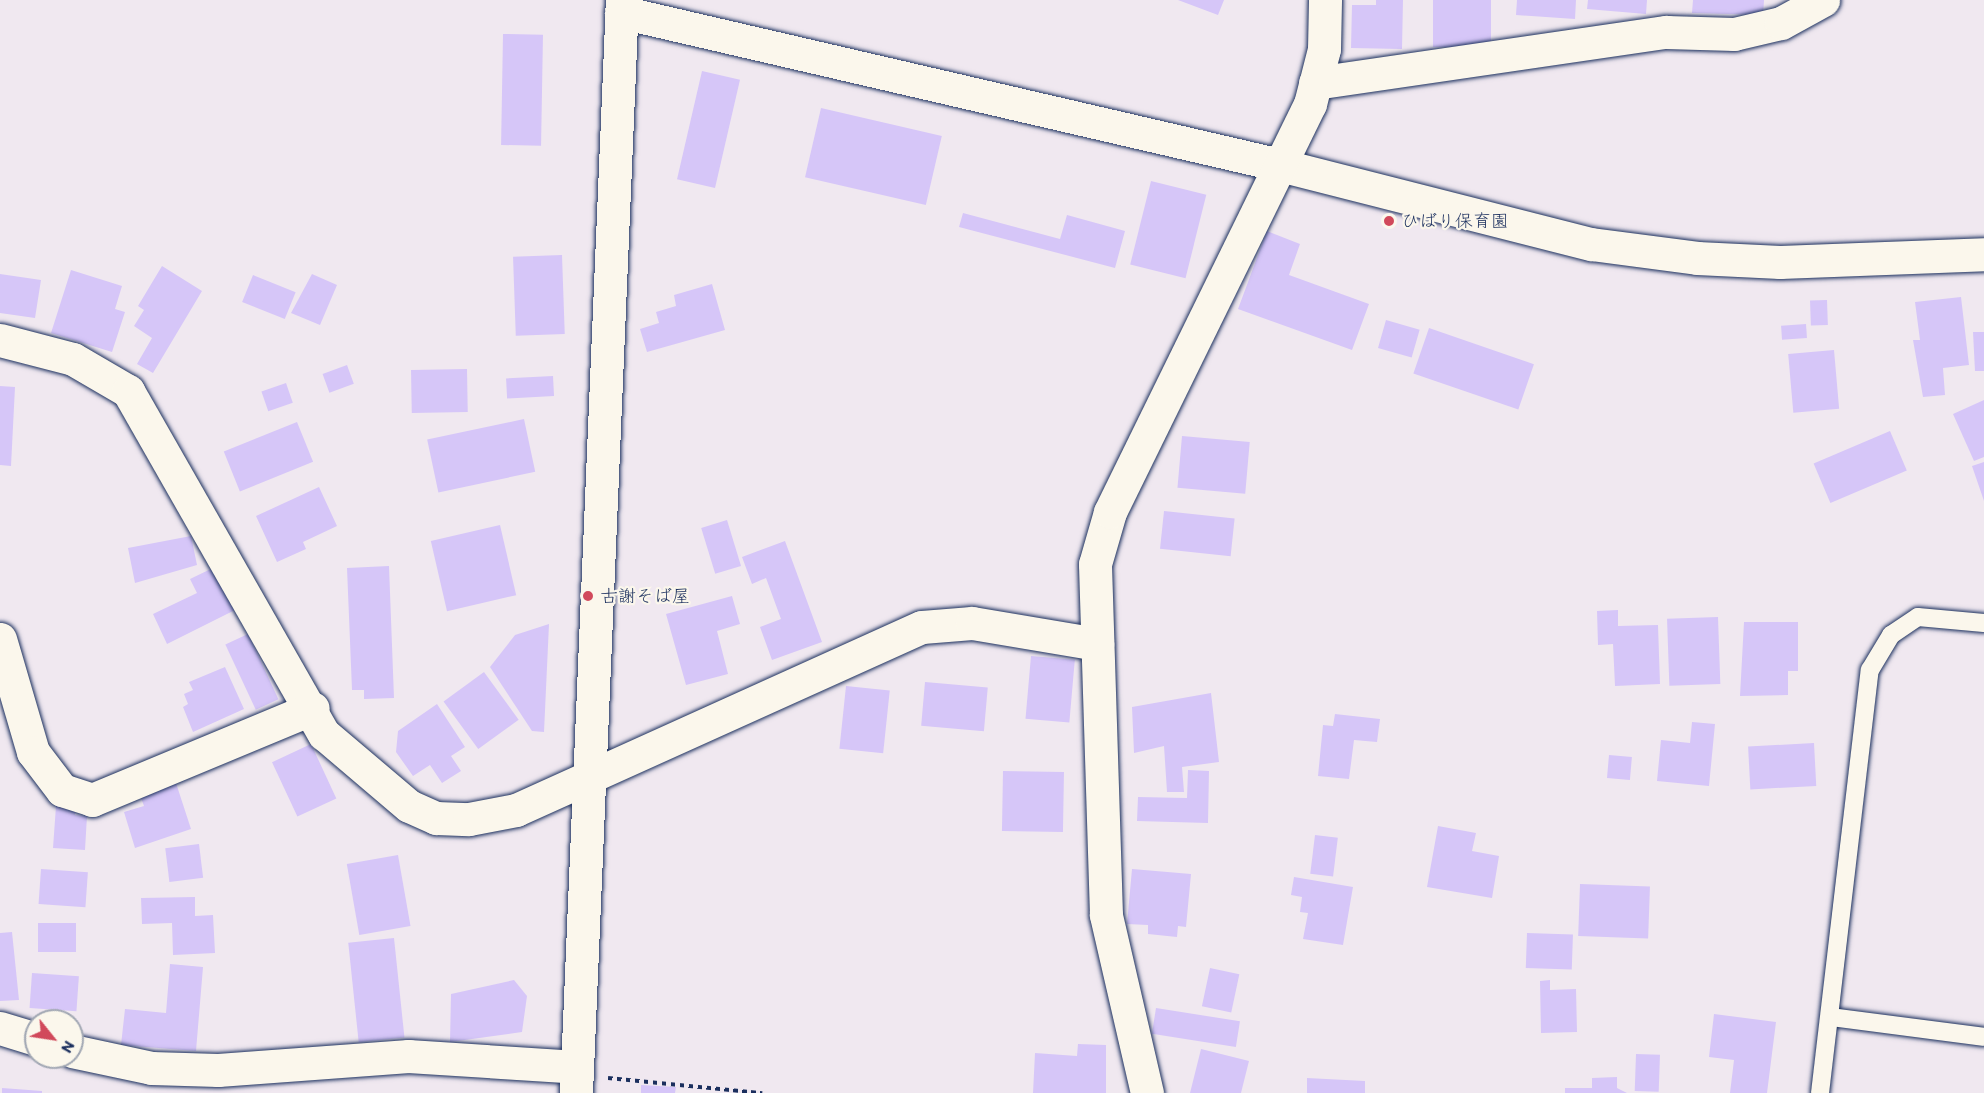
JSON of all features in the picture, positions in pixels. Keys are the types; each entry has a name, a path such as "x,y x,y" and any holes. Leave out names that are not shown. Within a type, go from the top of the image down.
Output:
{"street":[{"path":"1147,1093 1106,915 1095,564 1110,512 1280,165 1315,83 1324,49 1325,0"},
{"path":"1315,83 1666,32 1734,34 1782,23 1823,0"},
{"path":"84,1054 151,1068 196,1069 408,1056 576,1080 621,6 1280,165 1538,233 1697,258 1780,262 1984,254"},
{"path":"0,340 73,359 128,391 332,742 410,806 436,818 469,819 516,810 589,780 922,627 972,623 1097,644"},
{"path":"0,639 33,753 62,790 92,800 313,708"},
{"path":"0,1028 24,1036"}],"lane":[{"path":"1820,1093 1831,1017 1870,670 1891,635 1918,617 1984,623"},
{"path":"1831,1017 1984,1037"}],"path":[{"path":"576,1080 602,1078 762,1093"}],"building":[{"path":"1178,0 1224,0 1218,15"},
{"path":"1376,0 1403,0 1402,49 1351,48 1352,5 1376,5"},
{"path":"1433,0 1491,0 1491,47 1433,47"},
{"path":"1517,0 1576,0 1575,19 1516,15"},
{"path":"1588,0 1647,0 1646,14 1587,9"},
{"path":"1693,0 1764,0 1763,15 1692,13"},
{"path":"503,34 543,35 541,146 501,145"},
{"path":"702,71 740,80 715,188 677,179"},
{"path":"821,108 942,136 926,205 805,177"},
{"path":"1151,181 1206,195 1186,278 1130,264"},
{"path":"963,213 1060,239 1067,215 1125,231 1115,268 959,227"},
{"path":"1267,231 1300,244 1289,275 1369,304 1352,350 1238,309"},
{"path":"562,255 565,334 516,336 513,257"},
{"path":"162,266 202,291 153,373 137,364 152,338 134,326 144,310 138,306"},
{"path":"71,270 122,286 115,309 125,312 112,352 51,333"},
{"path":"0,274 41,280 35,318 0,313"},
{"path":"312,274 337,285 320,325 291,313"},
{"path":"253,275 296,292 285,319 242,302"},
{"path":"712,284 725,330 647,352 640,329 659,323 656,312 676,306 674,295"},
{"path":"1961,297 1969,365 1943,368 1945,395 1923,397 1913,340 1920,340 1915,302"},
{"path":"1827,300 1828,325 1811,326 1810,301"},
{"path":"1386,320 1420,330 1412,358 1378,348"},
{"path":"1806,324 1807,338 1782,340 1781,326"},
{"path":"1429,328 1534,364 1518,410 1413,373"},
{"path":"1973,332 1984,332 1984,371 1975,371"},
{"path":"1834,350 1839,409 1793,413 1788,354"},
{"path":"347,365 354,384 329,393 323,374"},
{"path":"467,369 468,412 412,413 411,370"},
{"path":"553,376 554,396 507,398 506,378"},
{"path":"286,383 293,403 268,411 261,391"},
{"path":"0,386 15,387 11,466 0,465"},
{"path":"1984,400 1984,457 1974,461 1953,414"},
{"path":"524,419 535,472 438,492 427,440"},
{"path":"297,422 313,462 240,491 224,452"},
{"path":"1890,431 1907,471 1830,503 1814,463"},
{"path":"1182,436 1250,442 1245,494 1177,488"},
{"path":"1984,462 1984,501 1972,466"},
{"path":"319,487 337,526 303,542 306,549 277,562 256,516"},
{"path":"1164,511 1235,518 1231,556 1160,549"},
{"path":"727,520 741,566 715,574 701,528"},
{"path":"500,525 516,595 447,611 431,541"},
{"path":"191,536 197,565 135,583 128,548"},
{"path":"785,541 822,642 772,660 760,627 781,619 766,578 752,584 742,557"},
{"path":"217,566 237,609 167,644 153,614 197,593 190,579"},
{"path":"389,566 394,698 364,699 364,690 352,690 347,568"},
{"path":"732,596 740,624 717,631 728,674 686,685 666,614"},
{"path":"1618,610 1618,626 1658,625 1660,684 1615,686 1613,644 1598,645 1597,611"},
{"path":"1718,617 1720,684 1669,686 1667,619"},
{"path":"1744,622 1798,622 1798,671 1788,671 1788,695 1740,696"},
{"path":"549,624 544,732 532,731 490,667 515,635"},
{"path":"248,634 278,699 256,710 225,645"},
{"path":"1031,656 1075,660 1069,723 1026,719"},
{"path":"225,667 244,709 193,732 183,707 188,704 184,694 193,690 189,682"},
{"path":"484,672 519,720 478,749 444,701"},
{"path":"925,682 988,687 984,731 921,726"},
{"path":"846,686 890,691 883,753 839,749"},
{"path":"1211,693 1219,762 1182,767 1184,792 1167,792 1164,746 1134,753 1132,707"},
{"path":"437,704 465,747 451,756 461,771 442,783 430,765 413,776 396,752 398,731"},
{"path":"1335,714 1380,719 1377,742 1354,740 1349,779 1318,776 1323,725 1333,726"},
{"path":"1692,722 1715,724 1709,786 1657,781 1661,740 1690,743"},
{"path":"1814,743 1816,786 1750,789 1748,746"},
{"path":"311,744 336,798 297,817 272,762"},
{"path":"1609,755 1632,757 1630,780 1607,778"},
{"path":"1188,770 1209,771 1208,823 1137,821 1138,797 1187,798"},
{"path":"1003,771 1064,772 1063,832 1002,831"},
{"path":"176,783 191,829 135,848 124,812 144,806 140,795"},
{"path":"56,806 75,808 75,815 87,816 85,850 53,848"},
{"path":"1438,826 1476,833 1472,851 1499,856 1492,898 1427,887"},
{"path":"1315,835 1338,838 1333,877 1310,874"},
{"path":"199,844 203,878 169,882 165,848"},
{"path":"398,855 411,926 359,935 347,864"},
{"path":"41,869 88,872 85,907 39,904"},
{"path":"1132,869 1191,874 1186,927 1178,926 1177,937 1148,934 1148,925 1127,924"},
{"path":"1294,877 1353,887 1343,945 1303,939 1308,913 1300,912 1302,897 1291,895"},
{"path":"1580,884 1650,886 1648,938 1578,936"},
{"path":"195,897 195,916 213,915 215,953 173,955 172,923 142,924 141,898"},
{"path":"38,923 76,923 76,952 38,952"},
{"path":"12,932 19,1000 0,1001 0,933"},
{"path":"1527,933 1573,935 1572,970 1526,968"},
{"path":"394,938 404,1037 359,1042 348,943"},
{"path":"170,964 203,967 196,1051 121,1045 125,1009 166,1013"},
{"path":"1210,968 1239,974 1231,1012 1202,1006"},
{"path":"32,973 79,976 77,1009 30,1008"},
{"path":"514,980 527,996 522,1032 450,1042 451,994"},
{"path":"1550,980 1550,990 1576,989 1577,1032 1541,1033 1540,981"},
{"path":"1156,1008 1240,1021 1236,1047 1152,1034"},
{"path":"1714,1014 1776,1022 1767,1093 1730,1093 1734,1060 1709,1057"},
{"path":"1078,1044 1106,1045 1106,1093 1033,1093 1035,1053 1077,1056"},
{"path":"1201,1049 1249,1061 1241,1093 1190,1093"},
{"path":"1636,1054 1660,1055 1659,1092 1635,1091"},
{"path":"1617,1077 1617,1088 1627,1093 1565,1093 1565,1088 1592,1088 1592,1078"},
{"path":"1307,1078 1365,1081 1365,1093 1307,1093"},
{"path":"641,1085 676,1087 675,1093 641,1093"},
{"path":"2,1088 42,1091 42,1093 2,1093"}],"place":[{"name":"ひばり保育園","path":"1389,221"},
{"name":"古謝そば屋","path":"588,596"}]}
